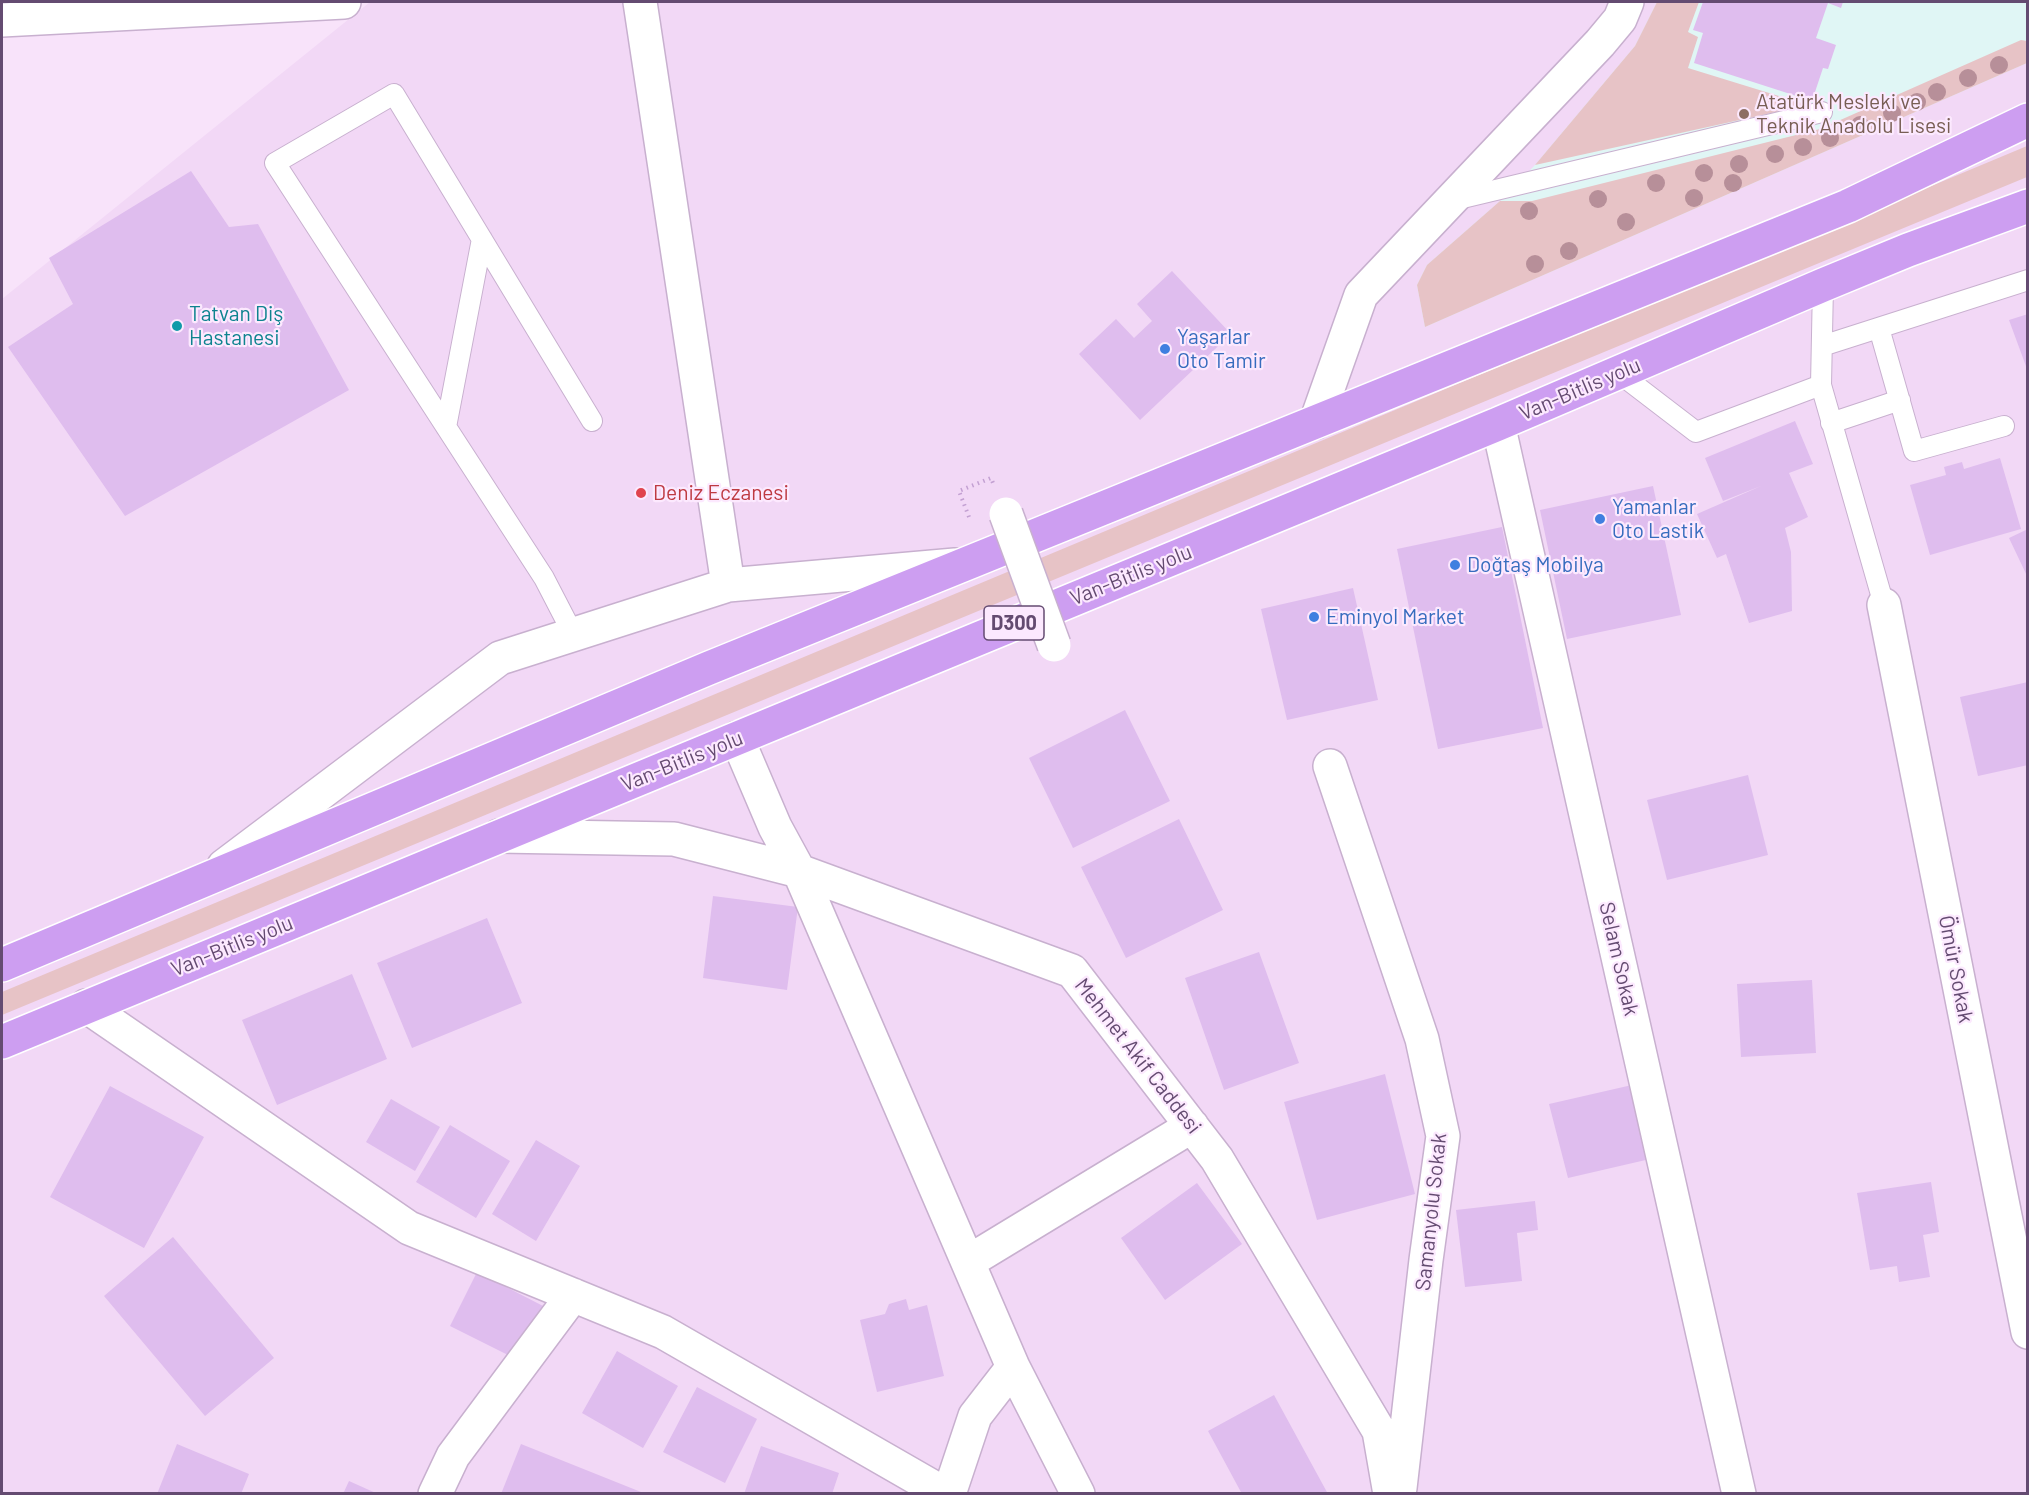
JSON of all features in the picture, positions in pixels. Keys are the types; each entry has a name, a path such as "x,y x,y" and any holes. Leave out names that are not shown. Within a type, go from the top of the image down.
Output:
{"highway":[{"path":"2,965 709,668 1848,206 2028,120"},
{"name":"Van-Bitlis yolu","path":"2,1042 1498,424 1823,285 1908,250 2028,206"}],"street":[{"path":"2,20 344,2"},
{"path":"640,2 728,585"},
{"path":"1316,422 1360,295 1600,43 1620,19 1627,2"},
{"name":"Selam Sokak","path":"1498,424 1740,1494"},
{"path":"1006,514 1054,645"},
{"path":"206,880 500,658 728,585 966,564"},
{"name":"Ömür Sokak","path":"1884,605 2028,1332"},
{"path":"737,738 775,827 799,871 1013,1367 1078,1494"},
{"name":"Samanyolu Sokak","path":"1330,766 1422,1039 1443,1136 1426,1260 1400,1494"},
{"name":"Mehmet Akif Caddesi","path":"499,836 674,839 799,871 1072,971 1217,1159 1379,1431 1390,1494"},
{"path":"86,1006 409,1228 663,1332 947,1494 975,1416 1013,1367"},
{"path":"968,1262 1192,1126"},
{"path":"435,1494 453,1456 573,1295"}],"lane":[{"path":"573,634 544,578 275,163 394,94 592,421"},
{"path":"1450,201 1822,112"},
{"path":"446,427 482,239"},
{"path":"1822,346 2028,280"},
{"path":"1823,285 1821,385 1884,605"},
{"path":"1879,328 1914,451 2004,426"},
{"path":"1619,373 1696,432 1821,385"},
{"path":"1831,423 1900,400"}],"shaded area":[{"path":"370,2 2027,2 2027,1493 2,1494 2,299"},
{"name":"Atatürk Mesleki ve Teknik Anadolu Lisesi","path":"1657,2 2027,2 2027,63 1425,327 1417,285 1427,265 1500,201 1535,165 1635,46"},
{"path":"1657,2 1699,2 1688,32 1698,37 1688,68 1808,105 1535,165 1635,46"},
{"path":"2021,40 2027,41 2027,63 1425,327 1417,285 1427,265 1500,201 1532,201 1820,129"},
{"path":"2027,146 2027,177 2,1015 2,992"}],"building":[{"path":"1703,2 1843,2 1841,8 1828,3 1816,38 1836,45 1828,69 1823,68 1812,101 1694,63 1703,33 1693,30"},
{"name":"Tatvan Diş Hastanesi","path":"191,171 229,227 258,224 349,390 125,516 8,347 73,304 49,258"},
{"path":"1172,271 1231,334 1140,420 1079,354 1116,319 1134,338 1152,321 1137,304"},
{"path":"2028,314 2028,368 2027,369 2009,320"},
{"path":"1795,421 1813,464 1789,473 1808,517 1785,528 1791,552 1792,611 1749,623 1726,554 1717,558 1697,514 1761,486 1723,501 1705,458"},
{"path":"2000,458 2021,529 1930,555 1910,485 1946,475 1944,467 1962,462 1964,469"},
{"path":"1653,486 1681,615 1567,639 1540,510"},
{"path":"1502,527 1543,728 1438,749 1397,549"},
{"path":"2028,529 2028,578 2009,538"},
{"path":"1353,588 1378,700 1287,720 1261,609"},
{"path":"2028,682 2028,765 1978,776 1960,697"},
{"path":"1125,710 1170,801 1073,848 1029,758"},
{"path":"1748,775 1768,855 1667,880 1647,800"},
{"path":"1179,819 1223,910 1126,958 1081,867"},
{"path":"713,896 798,907 787,990 703,978"},
{"path":"487,918 522,1003 412,1048 377,963"},
{"path":"1259,952 1299,1063 1224,1090 1185,978"},
{"path":"352,974 387,1059 277,1105 242,1020"},
{"path":"1812,980 1816,1053 1741,1057 1737,984"},
{"path":"1385,1074 1415,1194 1317,1220 1284,1102"},
{"path":"1632,1085 1650,1159 1568,1178 1549,1104"},
{"path":"110,1086 204,1137 144,1248 50,1197"},
{"path":"391,1099 440,1127 415,1171 366,1142"},
{"path":"450,1125 510,1161 476,1218 416,1182"},
{"path":"536,1140 580,1166 536,1241 492,1214"},
{"path":"1931,1182 1939,1232 1923,1235 1930,1277 1899,1282 1897,1266 1870,1270 1857,1193"},
{"path":"1197,1183 1242,1244 1165,1300 1121,1238"},
{"path":"1535,1201 1538,1230 1517,1233 1522,1281 1465,1287 1456,1210"},
{"path":"173,1237 274,1358 205,1416 104,1296"},
{"path":"477,1272 545,1307 518,1360 450,1326"},
{"path":"906,1299 909,1310 927,1305 944,1376 877,1392 860,1320 885,1314 889,1304"},
{"path":"617,1351 678,1386 643,1448 582,1413"},
{"path":"697,1387 757,1419 725,1483 663,1452"},
{"path":"1274,1395 1328,1494 1242,1494 1208,1431"},
{"path":"177,1444 249,1474 241,1494 157,1494"},
{"path":"521,1444 646,1494 501,1494"},
{"path":"761,1446 839,1473 832,1494 744,1494"},
{"path":"349,1481 378,1494 343,1494"}],"place":[{"name":"Atatürk Mesleki ve Teknik Anadolu Lisesi","path":"1744,114"},
{"name":"Tatvan Diş Hastanesi","path":"177,326"},
{"name":"Yaşarlar Oto Tamir","path":"1165,349"},
{"name":"Deniz Eczanesi","path":"641,493"},
{"name":"Yamanlar Oto Lastik","path":"1600,519"},
{"name":"Doğtaş Mobilya","path":"1455,565"},
{"name":"Eminyol Market","path":"1314,617"}]}
